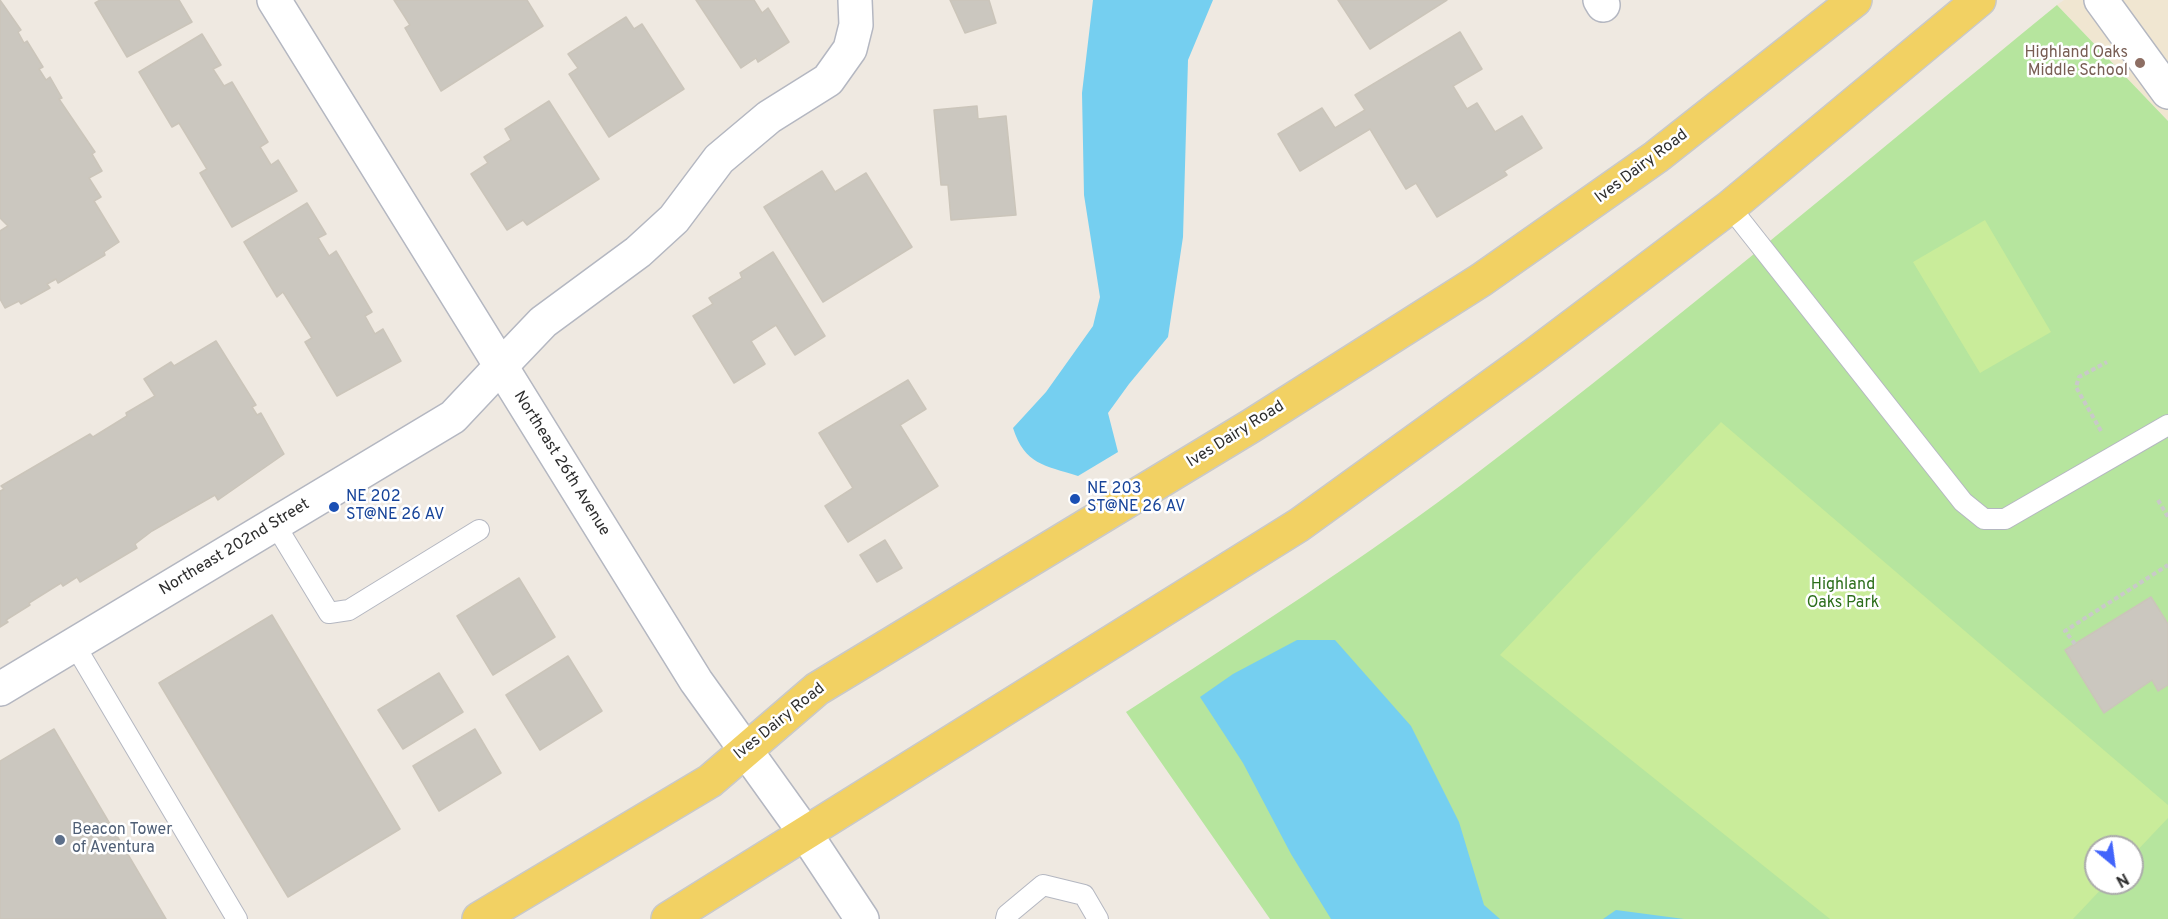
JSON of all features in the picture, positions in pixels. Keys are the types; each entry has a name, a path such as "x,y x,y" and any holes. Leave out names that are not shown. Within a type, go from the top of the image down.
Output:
{"main road":[{"name":"Ives Dairy Road","path":"479,919 710,781 817,689 1272,413 1537,242 1656,157 1855,0"},
{"path":"684,915 805,833 1299,525 1534,356 1730,207 1979,0"}],"street":[{"name":"Northeast 26th Avenue","path":"274,0 696,681 805,833 862,919"},
{"name":"Northeast 202nd Street","path":"0,689 453,417 543,322 638,252 674,219 719,159 769,117 828,80 850,49 856,25 855,0"},
{"path":"2101,0 2168,92"}],"lane":[{"path":"1730,207 1962,502 1984,519 2005,519 2168,425"},
{"path":"275,524 329,613 349,610 479,530"},
{"path":"74,644 237,919"},
{"path":"1005,919 1043,885 1084,895 1098,919"}],"path":[{"path":"2107,362 2079,377 2076,387 2115,456"},
{"path":"2158,500 2168,517"},
{"path":"2075,644 2066,631 2168,565"}],"shaded area":[{"name":"Highland Oaks Middle School","path":"2064,0 2168,0 2168,121 2057,5"}],"green space":[{"name":"Highland Oaks Park","path":"2057,5 2168,121 2168,919 1270,919 1126,712 1261,624 1438,502 1699,299"},
{"path":"1985,220 2051,332 1980,373 1913,262"},
{"path":"1721,422 2168,805 2168,818 2144,843 2144,835 2084,835 2084,895 2096,895 2073,919 1830,919 1500,655"}],"water":[{"path":"1093,0 1213,0 1188,60 1183,237 1168,337 1108,413 1118,452 1078,476 1046,466 1030,457 1023,450 1013,428 1046,392 1093,326 1100,297 1084,195 1082,93"},
{"path":"1297,640 1335,640 1411,726 1459,822 1484,905 1500,919 1331,919 1291,854 1243,763 1200,697 1233,674"},
{"path":"1616,910 1684,919 1603,919"}],"building":[{"path":"0,0 21,30 18,32 24,43 27,41 43,67 39,69 46,80 50,77 62,98 59,99 95,152 92,154 102,171 89,178 101,197 94,201 119,242 104,252 105,255 58,283 56,279 47,284 50,288 21,304 19,301 5,308 0,299 0,231 8,226 0,218"},
{"path":"100,0 179,0 192,22 127,57 95,3"},
{"path":"394,0 527,0 543,26 441,91 405,28 410,25"},
{"path":"696,0 754,0 762,13 768,8 789,42 758,62 756,58 741,68"},
{"path":"950,0 989,0 996,23 965,33"},
{"path":"1338,0 1447,0 1370,49"},
{"path":"626,17 634,29 642,24 684,89 609,137 569,74 578,68 568,54"},
{"path":"1460,32 1482,69 1453,86 1467,109 1477,103 1495,132 1522,116 1542,148 1504,171 1507,175 1437,217 1416,183 1406,189 1370,129 1300,171 1278,134 1322,108 1335,128 1365,110 1355,95"},
{"path":"202,34 221,65 213,69 224,86 232,82 268,142 260,147 271,165 278,160 297,191 232,227 200,173 207,169 179,123 172,127 139,72"},
{"path":"549,101 599,179 527,225 523,220 507,230 471,174 488,163 484,157 511,140 505,129"},
{"path":"977,106 978,119 1006,116 1016,215 951,220 948,185 941,185 934,110"},
{"path":"822,171 835,192 866,173 912,247 823,302 764,207"},
{"path":"307,203 326,234 318,238 329,256 336,251 372,312 365,316 375,334 383,329 401,361 337,396 305,342 312,338 283,292 277,297 244,242"},
{"path":"773,252 825,336 795,355 776,325 751,341 765,364 734,383 693,316 713,304 709,298 742,278 740,273"},
{"path":"216,341 256,405 252,407 257,415 261,413 284,454 218,500 215,495 152,531 135,544 137,548 80,582 77,577 63,586 61,583 29,603 30,605 6,620 8,622 0,627 0,491 4,489 1,486 90,434 93,437 127,416 126,413 155,396 144,379 171,362 174,366"},
{"path":"908,380 926,409 900,425 938,486 848,542 825,506 853,488 819,433"},
{"path":"885,540 902,568 877,582 860,555"},
{"path":"519,578 555,637 493,675 457,616"},
{"path":"2151,597 2168,624 2168,685 2158,691 2152,680 2104,713 2065,650"},
{"path":"272,615 400,829 288,897 159,683"},
{"path":"568,656 602,711 540,750 506,695"},
{"path":"439,673 463,712 403,749 378,710"},
{"name":"Beacon Tower of Aventura","path":"54,729 166,919 0,919 0,761"},
{"path":"475,729 501,773 439,811 413,766"}],"place":[{"name":"Highland Oaks Middle School","path":"2140,63"},
{"name":"NE 203 ST@NE 26 AV","path":"1075,499"},
{"name":"NE 202 ST@NE 26 AV","path":"334,507"},
{"name":"Beacon Tower of Aventura","path":"60,840"}]}
